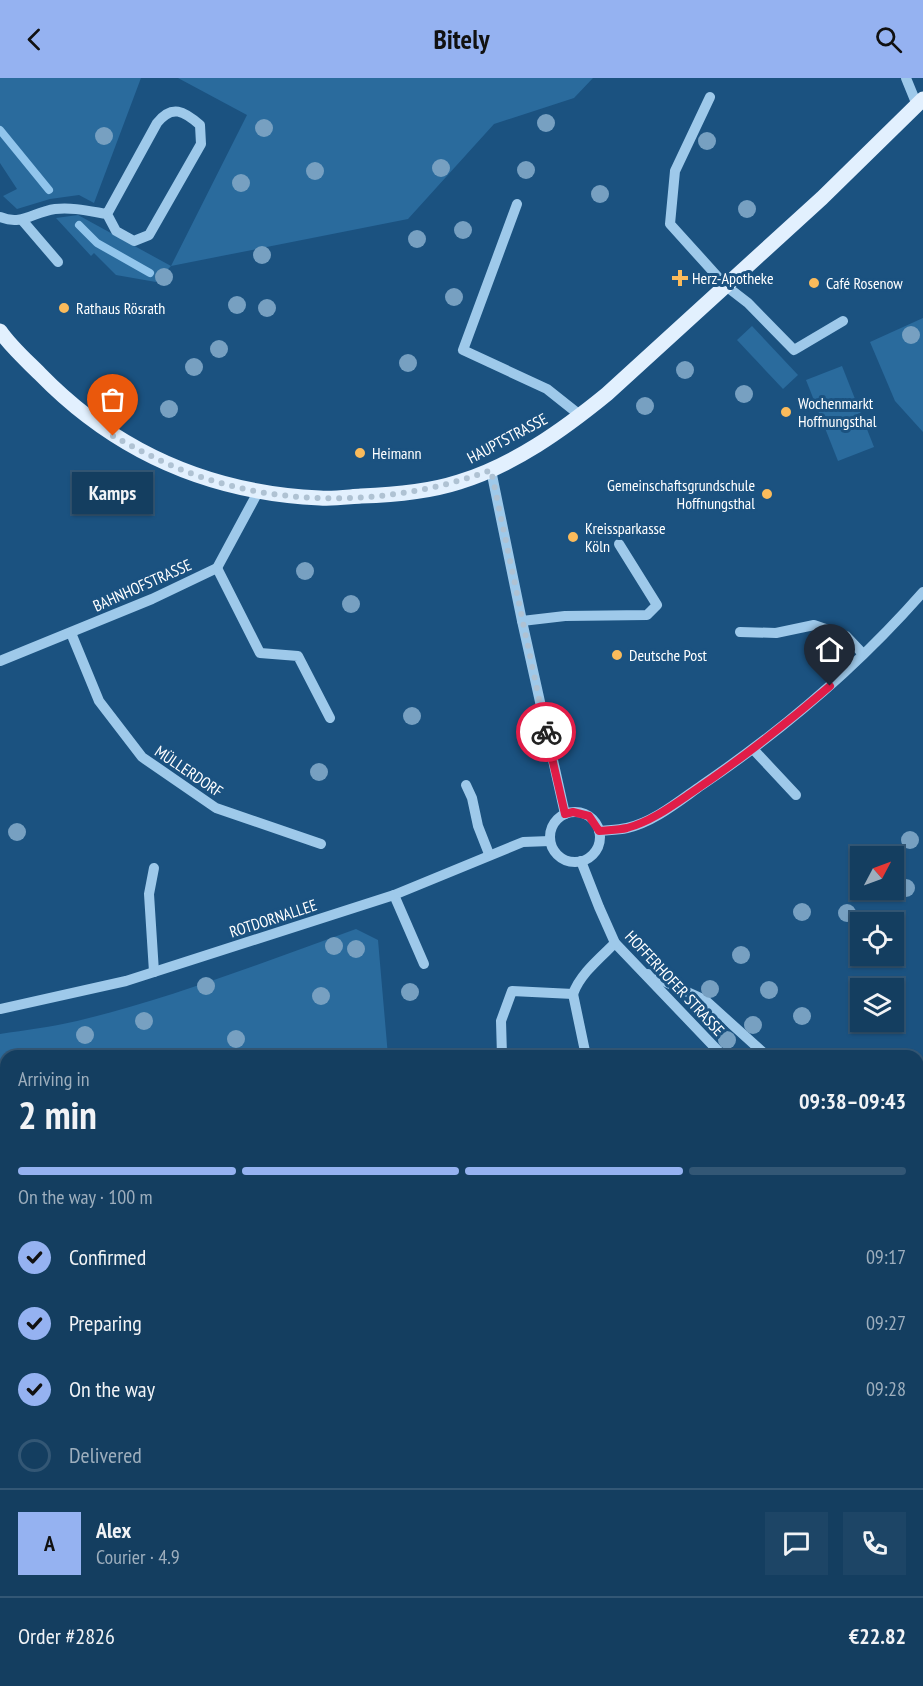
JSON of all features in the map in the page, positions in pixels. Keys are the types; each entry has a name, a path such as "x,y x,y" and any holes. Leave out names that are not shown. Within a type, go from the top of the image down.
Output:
{"main road":[{"name":"HAUPTSTRASSE","path":"0,331 58,393 84,416 113,436 179,468 216,482 258,492 321,498 379,495 443,486 491,470 527,451 581,416 635,370 822,198 920,102"}],"street":[{"path":"906,78 920,102"},
{"path":"710,97 675,171 670,224 726,286 748,303 794,350 843,321"},
{"path":"0,217 11,221 22,220 53,209 71,208 106,214 116,231 134,241 149,235 201,144 200,125 188,114 177,111 163,114 106,214"},
{"path":"517,204 463,350 547,389 581,416"},
{"path":"22,220 58,262"},
{"path":"491,470 565,814"},
{"name":"BAHNHOFSTRASSE","path":"0,661 152,599 217,568 258,492"},
{"path":"522,621 565,616 647,615 657,605 619,544"},
{"path":"217,568 260,653 298,656 330,718"},
{"path":"599,831 626,828 645,822 753,749 822,693 895,623 923,592"},
{"path":"740,632 776,633 814,625 846,636 863,654"},
{"name":"MÜLLERDORF","path":"70,633 99,701 142,757 216,808 321,844"},
{"path":"753,749 796,795"},
{"path":"466,785 489,855"},
{"path":"573,812 589,816 599,831 598,845 594,853 581,861 565,860 558,855 550,841 553,825 565,814 573,812"},
{"name":"ROTDORNALLEE","path":"0,1009 126,981 394,895 524,842 550,841"},
{"name":"HOFFERHOFER STRASSE","path":"581,861 615,943 717,1050"},
{"path":"154,868 148,894 154,972"},
{"path":"394,895 424,964"},
{"path":"585,1050 573,994 576,985 615,943"},
{"path":"641,971 705,1000 760,1050"},
{"path":"502,1050 501,1021 512,991 573,994"}],"shaded area":[{"path":"0,78 141,78 94,203 79,195 50,199 17,209 3,196 17,189 0,163"},
{"path":"178,78 593,78 574,98 494,124 408,219 171,266 247,115"},
{"path":"78,215 171,266 156,282 116,275 94,253 91,256 56,218"},
{"path":"923,318 923,432 895,401 870,342"},
{"path":"752,326 798,375 783,389 737,340"},
{"path":"842,366 874,447 838,461 806,380"},
{"path":"356,929 378,940 387,1050 0,1050 0,1034 48,1027 112,1012 218,979"}],"waterway":[{"path":"0,130 49,190"},
{"path":"79,225 97,243 150,273"}],"way so far":[{"path":"113,436 179,468 216,482 258,492 321,498 379,495 428,489 459,482 491,470 546,732"}],"place":[{"name":"Herz-Apotheke","path":"680,278"},
{"name":"Café Rosenow","path":"814,283"},
{"name":"Rathaus Rösrath","path":"64,308"},
{"name":"Wochenmarkt Hoffnungsthal","path":"786,412"},
{"name":"Kamps","path":"113,436"},
{"name":"Heimann","path":"360,453"},
{"name":"Gemeinschaftsgrundschule Hoffnungsthal","path":"767,494"},
{"name":"Kreissparkasse Köln","path":"573,537"},
{"name":"Deutsche Post","path":"617,655"}],"route":[{"path":"546,732 565,814 573,812 589,816 599,831 626,828 645,822 722,772 797,715 830,686"}]}
